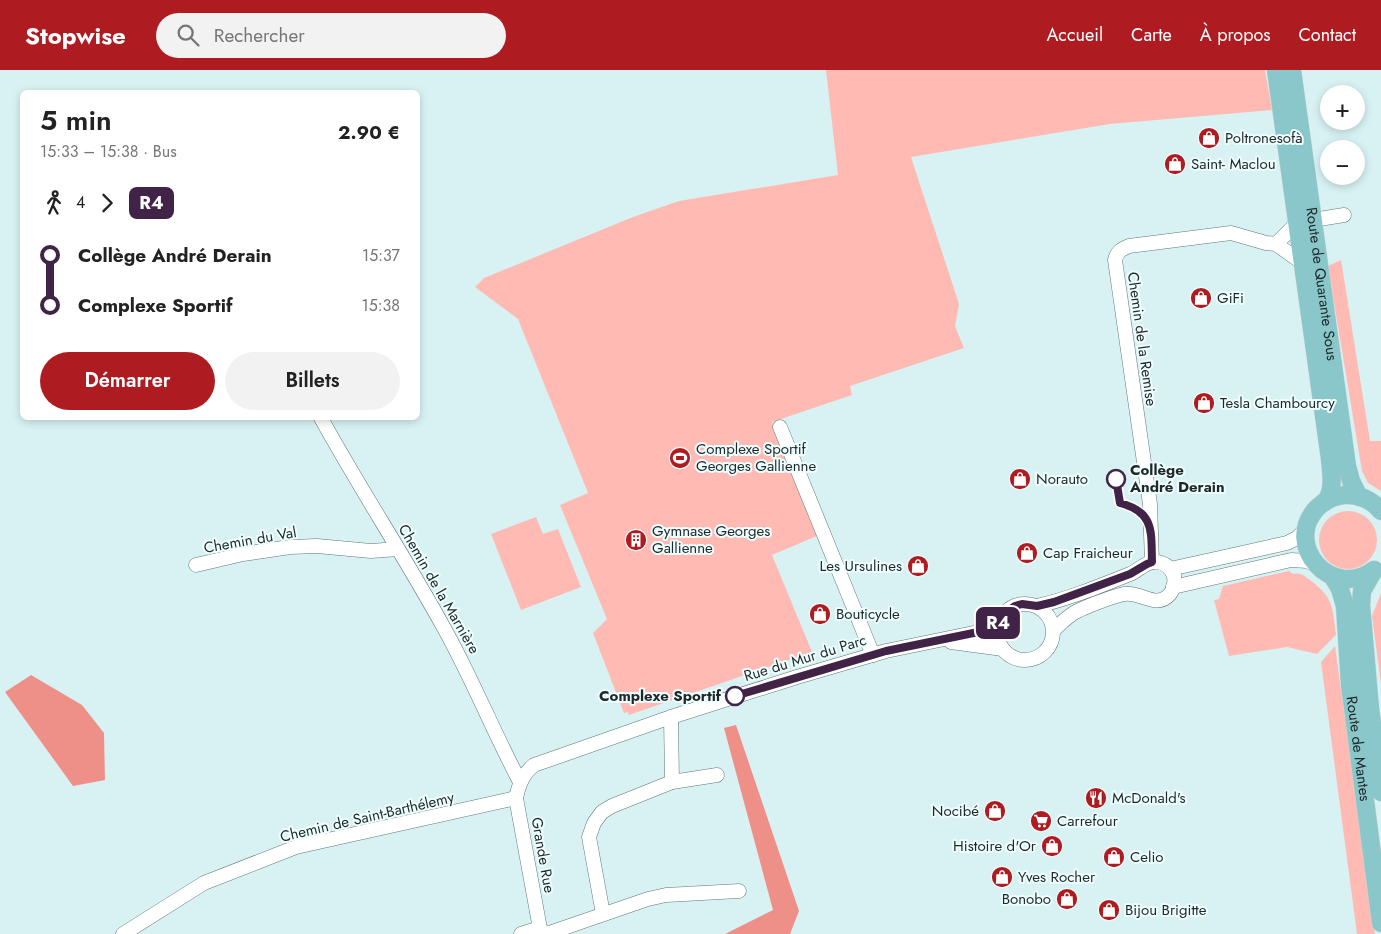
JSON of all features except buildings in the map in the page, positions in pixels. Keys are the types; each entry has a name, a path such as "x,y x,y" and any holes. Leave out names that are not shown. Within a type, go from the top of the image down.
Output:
{"main road":[{"path":"1276,70 1305,222 1304,264 1330,459 1331,484 1329,497 1314,511 1306,529 1307,548 1316,565 1333,577 1342,579 1357,578 1378,566"},
{"name":"Route de Quarante Sous","path":"1292,70 1305,222 1347,466 1351,481 1360,497"},
{"path":"1325,502 1342,495 1360,497 1370,501 1381,511"},
{"name":"Route de Mantes","path":"1378,566 1362,590 1360,605 1370,708 1381,792"},
{"name":"Route de Mantes","path":"1333,577 1340,589 1345,606 1350,685 1381,923"}],"street":[{"path":"1276,244 1305,222 1344,215"},
{"name":"Chemin de la Remise","path":"1152,562 1150,504 1114,260 1116,254 1130,246 1232,233 1276,244 1304,264"},
{"name":"Chemin de la Marnière","path":"322,420 444,627 520,782"},
{"path":"780,428 873,655"},
{"path":"1170,569 1287,543 1306,529"},
{"name":"Chemin du Val","path":"196,566 243,554 290,547 317,546 371,551 398,549"},
{"path":"1173,587 1291,560 1301,560 1316,565"},
{"path":"1037,606 1048,616 1054,630 1053,637 1048,649 1042,656 1026,661 1017,659 1002,649 997,631 1003,615 1015,606 1022,604 1037,606 1054,602 1130,574 1152,562 1161,563 1170,569 1174,578 1173,587 1167,597 1152,600 1134,593 1116,596 1070,615 1054,630"},
{"name":"Rue du Mur du Parc","path":"520,782 534,765 671,717 873,655 988,630 999,622"},
{"name":"Rue du Mur du Parc","path":"938,640 1002,649"},
{"path":"671,717 672,782"},
{"path":"604,914 589,837 594,823 602,812 612,806 672,782 717,775"},
{"name":"Grande Rue","path":"520,782 516,798 542,932"},
{"name":"Chemin de Saint-Barthélemy","path":"123,934 204,883 296,847 516,798"},
{"path":"521,934 542,932 666,895 739,891"}],"shaded area":[{"name":"Complexe Sportif Georges Gallienne","path":"826,70 1265,70 1272,110 1110,124 911,157 959,304 955,326 964,348 850,386 852,395 772,422 817,536 772,555 812,652 629,715 628,712 624,713 593,633 607,619 560,505 588,493 518,319 475,287 484,278 633,217 679,201 838,175"},
{"path":"1341,260 1370,441 1381,441 1381,491 1368,483 1362,471 1328,266"},
{"path":"1342,511 1354,511 1369,519 1377,534 1377,546 1369,561 1354,569 1342,569 1327,561 1319,546 1319,534 1327,519"},
{"path":"536,517 543,534 558,529 581,587 521,610 491,534"},
{"path":"1289,571 1293,574 1304,576 1324,592 1332,610 1336,635 1317,654 1287,647 1229,656 1214,600 1219,599 1223,586"},
{"path":"1381,593 1381,684 1372,616"},
{"path":"1335,646 1375,934 1357,934 1321,662"},
{"path":"31,675 82,705 104,733 105,780 73,786 5,692"},
{"path":"736,725 799,911 790,934 725,934 773,910 724,728"}],"bus line":[{"name":"R4","path":"735,696 886,651 988,630 999,622 1008,610 1015,606 1029,604 1037,606 1054,602 1130,574 1152,562 1152,538 1149,522 1142,513 1120,503 1116,479"}],"place":[{"name":"Poltronesofà","path":"1209,138"},
{"name":"Saint- Maclou","path":"1175,164"},
{"name":"GiFi","path":"1201,298"},
{"name":"Tesla Chambourcy","path":"1204,403"},
{"name":"Complexe Sportif Georges Gallienne","path":"680,458"},
{"name":"Norauto","path":"1020,479"},
{"name":"Collège André Derain","path":"1116,479"},
{"name":"Gymnase Georges Gallienne","path":"636,540"},
{"name":"Cap Fraicheur","path":"1027,553"},
{"name":"Les Ursulines","path":"918,566"},
{"name":"Bouticycle","path":"820,614"},
{"name":"Complexe Sportif","path":"735,696"},
{"name":"McDonald's","path":"1096,798"},
{"name":"Nocibé","path":"995,811"},
{"name":"Carrefour","path":"1041,821"},
{"name":"Histoire d'Or","path":"1052,846"},
{"name":"Celio","path":"1114,857"},
{"name":"Yves Rocher","path":"1002,877"},
{"name":"Bonobo","path":"1067,899"},
{"name":"Bijou Brigitte","path":"1109,910"}]}
